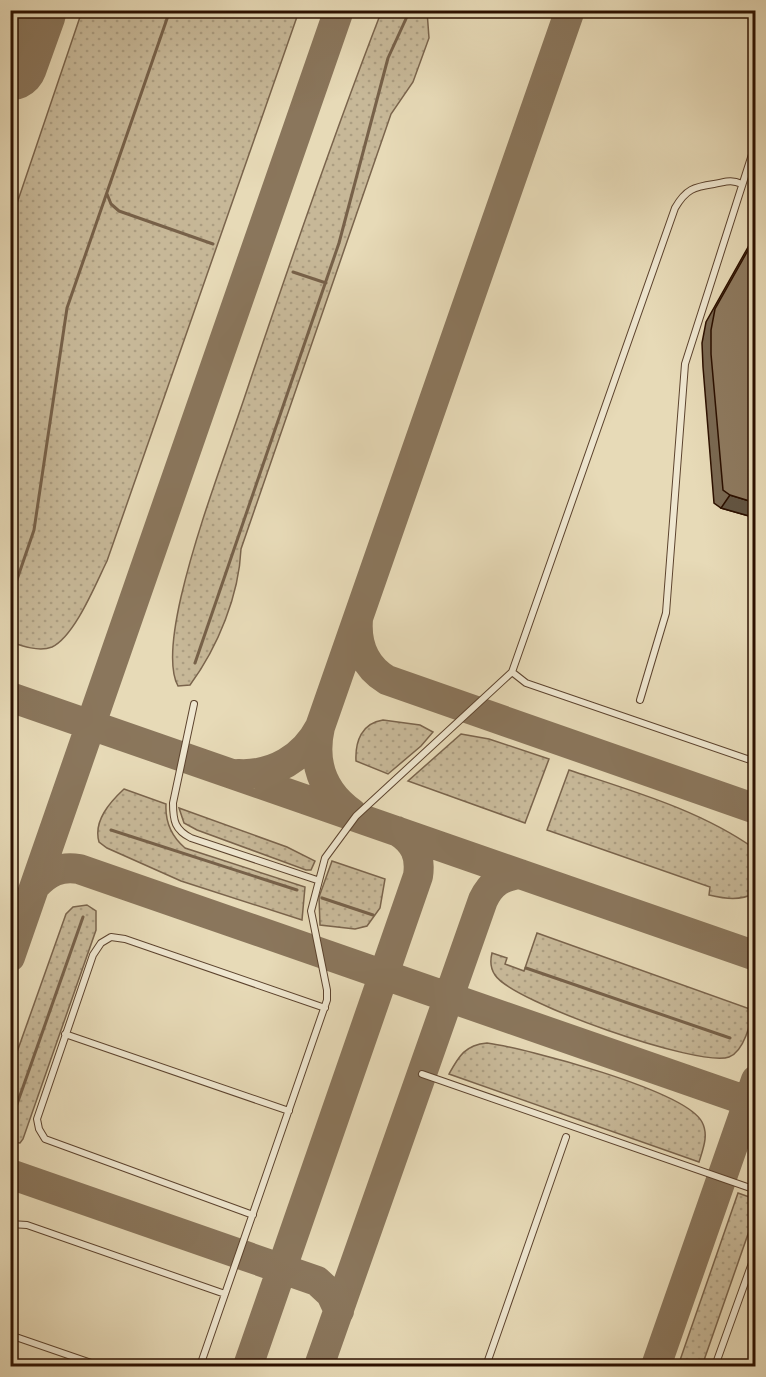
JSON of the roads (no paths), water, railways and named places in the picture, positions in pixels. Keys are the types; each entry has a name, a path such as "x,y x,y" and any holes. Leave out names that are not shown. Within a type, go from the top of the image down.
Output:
{"lane":[{"path":"640,700 666,613 685,364 756,142"},
{"path":"200,1366 325,1008 327,990 311,911 317,880 325,858 356,816 512,672 675,208 687,191 696,186 730,179 742,184"},
{"path":"512,672 526,683 756,762"},
{"path":"194,704 173,803 173,819 177,828 191,838 317,880"},
{"path":"253,1215 45,1139 39,1129 37,1119 65,1034 97,947 111,937 124,939 325,1008"},
{"path":"65,1034 289,1111"},
{"path":"422,1074 756,1190"},
{"path":"486,1366 566,1137"},
{"path":"10,1224 27,1225 225,1294"},
{"path":"715,1366 756,1252"},
{"path":"10,1335 100,1366"}],"waterway":[{"path":"10,600 34,530 67,308 170,10"},
{"path":"195,663 339,243 388,58 410,10"},
{"path":"107,194 111,204 119,211 213,244"},
{"path":"293,272 326,283"},
{"path":"111,830 297,890"},
{"path":"322,898 373,915"},
{"path":"10,1124 83,917"},
{"path":"526,968 730,1038"}]}
